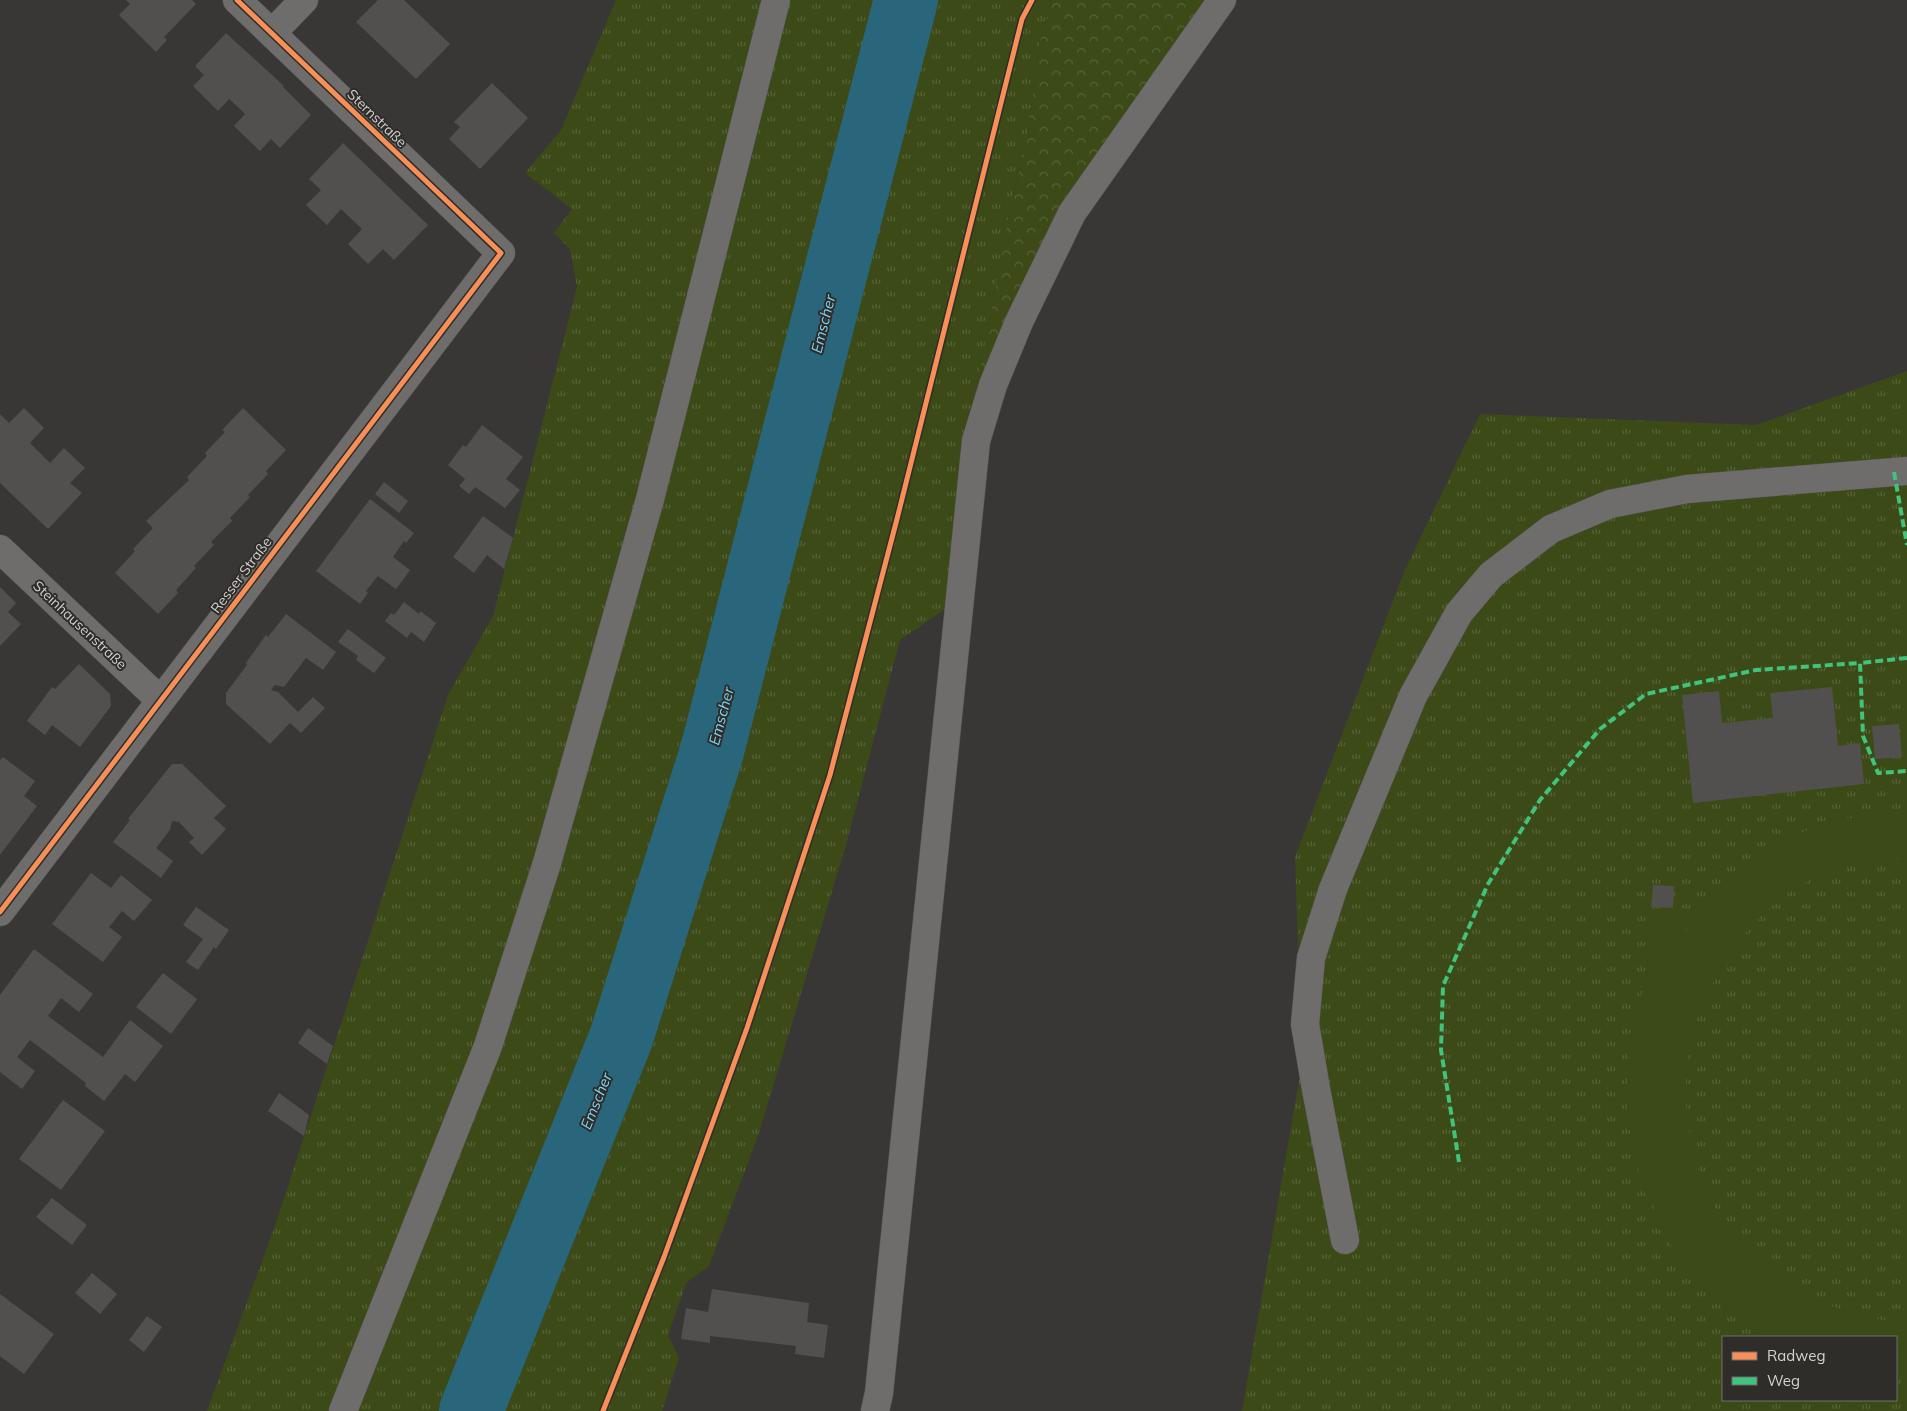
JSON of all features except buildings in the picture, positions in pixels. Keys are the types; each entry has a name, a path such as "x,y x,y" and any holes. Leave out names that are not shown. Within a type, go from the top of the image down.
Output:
{"street":[{"name":"Sternstraße","path":"237,0 501,253"},
{"path":"272,33 304,0"},
{"path":"343,1411 488,1046 547,863 650,499 776,0"},
{"path":"875,1411 879,1393 976,441 993,385 1019,322 1072,213 1222,0"},
{"name":"Resser Straße","path":"0,912 501,253"},
{"path":"1345,1240 1305,1024 1311,958 1333,889 1414,696 1459,613 1491,575 1551,529 1610,504 1686,489 1907,472"},
{"name":"Steinhausenstraße","path":"0,549 160,700"}],"green space":[{"path":"616,0 1052,0 1039,46 1025,153 1013,194 976,390 961,447 945,609 900,640 846,845 758,1136 709,1266 686,1283 668,1335 679,1358 662,1411 207,1411 275,1226 448,695 493,616 577,287 570,249 554,233 572,209 525,173 561,130"},
{"path":"1052,0 1206,0 985,368 976,390 1013,194 1025,153 1039,46"},
{"path":"1907,371 1907,1411 1242,1411 1302,1063 1295,857 1404,572 1480,414 1756,425"},
{"path":"1907,813 1907,857 1831,867 1773,902 1730,951 1703,1001 1691,1031 1685,1097 1690,1134 1697,1165 1707,1195 1725,1223 1748,1249 1772,1272 1801,1291 1826,1304 1881,1320 1907,1320 1907,1358 1897,1359 1897,1336 1763,1336 1743,1324 1705,1287 1671,1245 1638,1169 1631,1140 1626,1095 1630,1046 1647,969 1651,912 1676,914 1676,929 1686,930 1714,900 1761,857 1822,821"}],"waterway":[{"name":"Emscher","path":"471,1411 621,1038 712,751 906,0"}],"marked path":[{"path":"1894,472 1907,545"},
{"path":"1907,658 1860,663 1863,736 1878,773 1907,771"},
{"path":"1459,1162 1441,1050 1443,986 1488,884 1540,800 1600,729 1646,694 1756,670 1860,663"}],"cycle path":[{"path":"0,912 501,253 237,0"},
{"path":"603,1411 664,1257 747,1028 830,775 897,519 1022,19 1032,0"}]}
